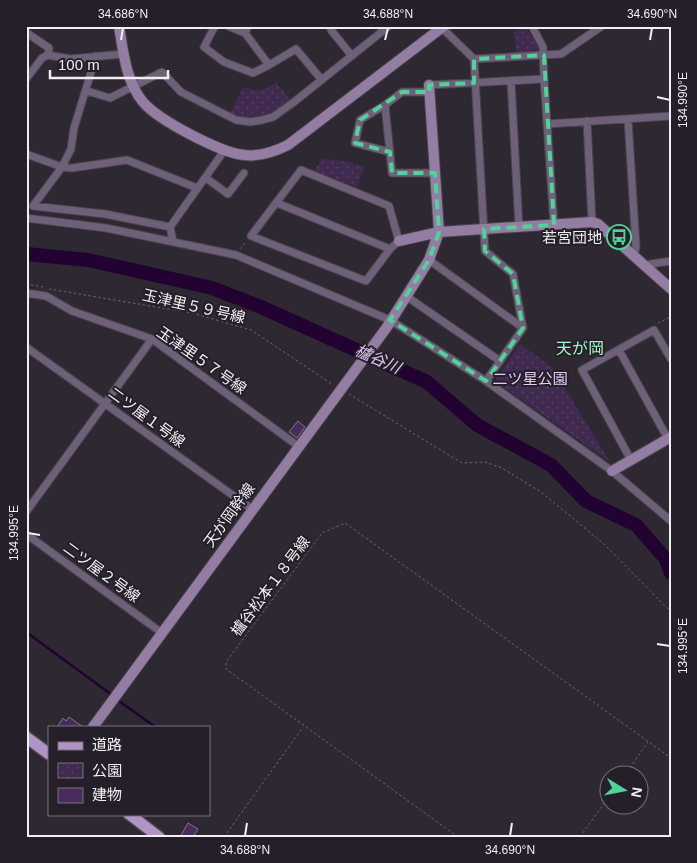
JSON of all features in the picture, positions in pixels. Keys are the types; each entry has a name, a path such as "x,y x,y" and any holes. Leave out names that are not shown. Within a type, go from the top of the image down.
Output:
{"main road":[{"path":"26,738 48,753"},
{"path":"132,816 159,837"}],"street":[{"path":"119,26 123,54 133,86 142,102 154,113 224,150 244,156 261,155 288,145 442,27 474,60 485,251 513,274 523,328 486,381"},
{"path":"215,26 204,47 224,62 253,73 296,49 321,79"},
{"path":"228,26 247,29 269,65"},
{"path":"332,26 331,30 352,56"},
{"path":"87,91 110,98 162,72 181,92 236,120 250,122 273,117 389,26"},
{"path":"532,26 543,47 544,55 554,225"},
{"path":"474,60 561,54 602,26"},
{"path":"28,31 49,48 48,55"},
{"path":"26,79 42,58 48,55 70,59 123,54"},
{"path":"96,56 87,91 74,128 71,149 62,167 34,206 105,214 170,228"},
{"path":"390,152 355,143 360,120 402,92 474,83 544,79"},
{"path":"511,81 519,226"},
{"path":"429,89 440,232"},
{"path":"385,105 392,173 435,173"},
{"path":"547,124 671,116"},
{"path":"628,119 636,246 634,256"},
{"path":"587,121 592,222"},
{"path":"173,241 170,228 224,150"},
{"path":"26,154 62,167 72,168 127,160 197,188"},
{"path":"399,241 389,206 301,170 250,236 366,281 390,249 399,241 440,232 592,222 598,224 671,290"},
{"path":"206,178 228,194 244,174"},
{"path":"277,203 390,249"},
{"path":"26,218 106,228 236,255 388,324 486,381 612,471 671,521"},
{"name":"天が岡幹線","path":"94,726 388,324 429,260 440,232"},
{"path":"429,260 523,328"},
{"path":"644,265 671,261"},
{"name":"玉津里５７号線","path":"26,293 46,296 72,311 152,339 298,446"},
{"path":"406,296 500,361"},
{"path":"631,460 582,370 654,330 671,359"},
{"path":"26,512 152,339"},
{"name":"二ツ屋１号線","path":"26,347 252,509"},
{"path":"612,471 669,438 619,350"},
{"name":"二ツ屋２号線","path":"26,534 162,632"}],"path":[{"path":"236,255 250,236"},
{"name":"玉津里５９号線","path":"26,284 192,313 251,330 462,463 485,462 502,468 541,492 604,544 671,612"},
{"path":"654,330 658,323 671,317"},
{"name":"櫨谷松本１８号線","path":"458,837 226,670 226,662 322,533 345,523 671,758"},
{"path":"224,837 304,727"},
{"path":"631,766 648,742"},
{"path":"580,837 600,809"}],"highlighted area":[{"path":"544,55 554,225 484,229 485,251 513,274 523,328 486,381 390,320 429,260 439,232 435,173 392,173 390,152 355,143 360,120 402,92 430,92 429,85 474,83 474,59"}],"green space":[{"path":"526,27 538,46 537,51 516,53 514,31"},
{"path":"276,82 291,101 284,106 262,117 247,119 230,114 243,87 261,90 268,88"},
{"path":"322,159 345,161 364,167 357,187 314,171"},
{"name":"二ツ星公園","path":"520,344 552,367 610,462 498,383 496,379"}],"building":[{"path":"298,421 305,427 297,438 289,432"},
{"path":"69,717 82,726 58,726 63,718 66,721"},
{"path":"188,823 198,829 193,837 180,837"}],"waterway":[{"name":"櫨谷川","path":"26,254 88,260 212,288 261,307 427,382 477,425 551,465 586,501 636,525 665,558 671,573"},
{"path":"26,632 112,695"},
{"path":"116,699 154,726"}],"place":[{"name":"若宮団地","path":"619,237"}],"district":[{"name":"天が岡","path":"580,348"}]}
